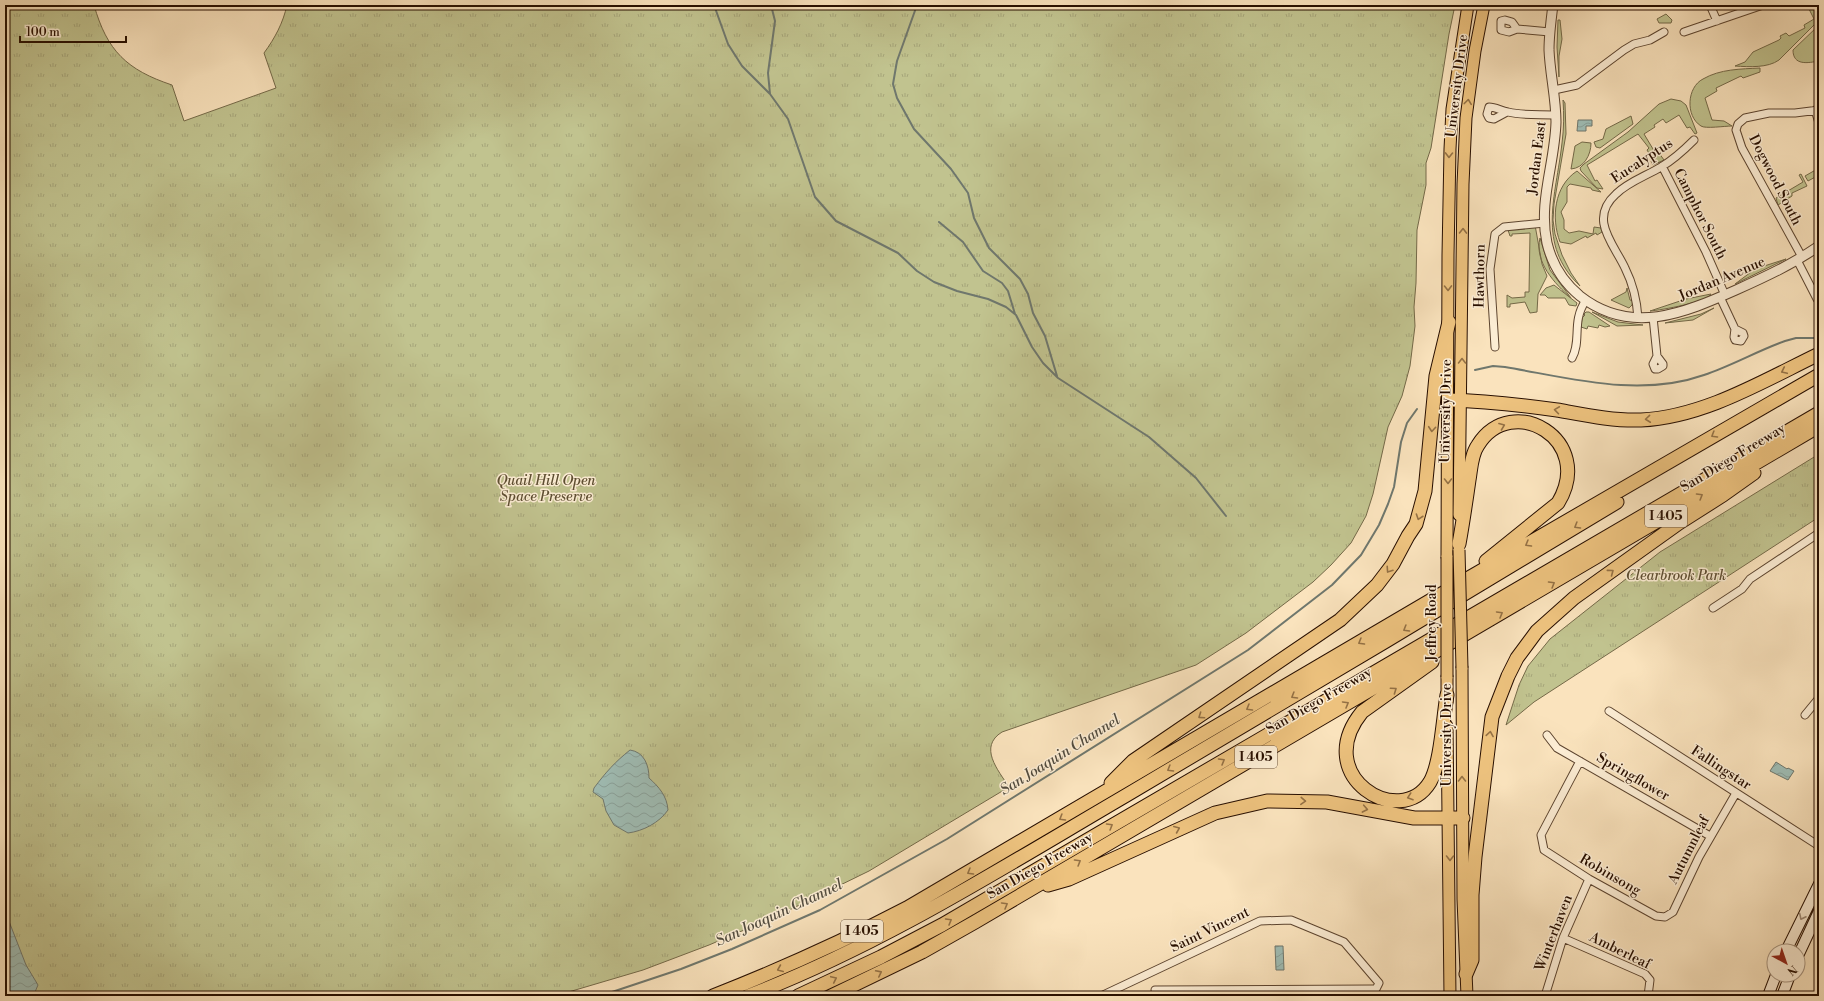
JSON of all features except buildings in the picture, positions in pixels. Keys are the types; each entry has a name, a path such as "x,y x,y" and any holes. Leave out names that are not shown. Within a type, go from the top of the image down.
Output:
{"highway":[{"path":"1095,798 1134,761 1340,620 1369,595 1385,575 1416,524 1421,508 1428,469 1436,376 1448,322"},
{"path":"1455,400 1526,406 1611,418 1641,420 1657,418 1687,412 1713,404 1819,354"},
{"name":"San Diego Freeway","path":"713,996 783,968 879,923 988,861 1467,579 1819,375"},
{"path":"798,996 881,957 942,925 1819,413"},
{"path":"1459,547 1474,452 1480,441 1495,428 1516,422 1534,424 1548,432 1558,442 1566,456 1567,478 1562,496 1558,503 1503,546 1467,579"},
{"path":"1466,974 1472,960 1472,895 1475,857 1492,717 1508,676 1517,658 1537,631 1574,598 1679,523 1723,495 1816,427"},
{"name":"San Diego Freeway","path":"831,996 922,952 1032,889 1816,427"},
{"name":"San Diego Freeway","path":"748,996 806,972 886,933 976,883 1526,558 1646,484 1670,461"},
{"path":"1447,695 1435,770 1424,790 1408,798 1390,800 1379,797 1361,786 1353,777 1345,754 1347,741 1355,721 1362,712 1481,625"},
{"path":"1032,889 1069,879 1172,831 1215,813 1246,805 1287,800 1327,802 1414,818 1463,818"}],"main road":[{"name":"University Drive","path":"1448,322 1448,213 1452,109 1468,5"},
{"name":"University Drive","path":"1463,818 1462,668 1455,400 1466,118 1475,52 1484,5"},
{"name":"Jeffrey Road","path":"1448,322 1455,400 1448,557 1447,695 1450,996"},
{"path":"1463,818 1466,996"},
{"path":"1790,943 1819,884"},
{"path":"1804,943 1819,911"},
{"path":"1768,996 1773,983"},
{"path":"1782,996 1787,983"}],"street":[{"name":"Jordan East","path":"1553,5 1549,51 1556,115 1554,146 1547,182 1545,223 1550,253 1557,269 1567,283 1586,300"},
{"path":"1710,5 1717,21"},
{"path":"1684,32 1763,5"},
{"path":"1517,29 1550,32"},
{"path":"1554,90 1577,85 1624,50 1634,44 1650,40 1664,32"},
{"path":"1817,110 1819,123"},
{"name":"Dogwood South","path":"1817,110 1751,116 1738,124 1736,130 1742,148 1800,259 1817,299"},
{"path":"1507,112 1527,115 1556,115"},
{"name":"Eucalyptus","path":"1638,318 1634,292 1630,279 1625,267 1608,239 1604,229 1603,218 1616,193 1662,166 1694,140"},
{"name":"Camphor South","path":"1662,166 1706,252 1736,329"},
{"name":"Hawthorn","path":"1495,347 1490,269 1495,234 1504,227 1545,223"},
{"name":"Jordan Avenue","path":"1586,300 1607,312 1618,316 1638,318 1653,317 1686,311 1723,296 1800,259 1819,246"},
{"path":"1572,358 1575,352 1578,313 1586,300"},
{"path":"1653,317 1657,356"},
{"path":"1713,608 1742,589 1750,579 1819,534"},
{"path":"1805,715 1819,698"},
{"name":"Fallingstar","path":"1609,712 1819,846"},
{"name":"Springflower","path":"1547,735 1557,748 1710,836"},
{"name":"Robinsong","path":"1580,762 1541,835 1544,850 1589,879 1656,916 1665,917"},
{"name":"Autumnleaf","path":"1665,917 1673,912 1710,836 1736,793"},
{"name":"Winterhaven","path":"1545,996 1563,938 1589,879"},
{"name":"Saint Vincent","path":"1101,996 1260,920 1291,920 1344,942 1379,983 1376,988 1280,993 1155,990"},
{"name":"Amberleaf","path":"1563,938 1645,974 1650,980 1648,996"}],"green space":[{"name":"Quail Hill Open Space Preserve","path":"5,5 94,5 105,35 121,57 143,73 172,85 184,121 276,88 264,53 278,30 287,5 1455,5 1431,148 1426,163 1426,185 1417,230 1414,307 1415,326 1410,366 1402,396 1388,427 1373,494 1366,516 1351,543 1313,582 1246,633 1196,665 1002,732 995,738 991,745 991,752 992,759 1009,787 869,871 777,916 709,945 643,970 555,996 5,996"},
{"path":"1813,5 1816,15 1815,24 1779,60 1775,63 1764,66 1735,66 1745,62 1753,52 1779,40 1781,38 1780,36 1786,33 1789,36 1805,28 1804,25 1814,19 1808,7"},
{"path":"1666,14 1672,20 1671,23 1659,23 1657,19"},
{"path":"1558,20 1560,20 1562,39 1559,56 1559,77 1557,47"},
{"path":"1819,25 1819,61 1806,63 1798,61 1793,50"},
{"path":"1760,68 1760,72 1743,78 1741,76 1716,88 1717,91 1705,98 1712,120 1724,121 1732,126 1703,127 1692,116 1690,109 1691,95 1694,88 1703,79 1723,71"},
{"path":"1671,99 1681,101 1686,105 1697,133 1695,134 1690,127 1687,128 1679,115 1666,123 1663,119 1654,125 1655,127 1644,134 1656,154 1659,153 1664,160 1653,165 1651,161 1653,160 1647,150 1649,148 1638,134 1587,165 1595,181 1597,180 1603,189 1597,188 1580,168 1628,132 1659,104"},
{"path":"1563,100 1565,103 1566,134 1554,204 1553,220 1555,234 1562,255 1571,273 1580,286 1566,270 1558,254 1553,237 1552,219 1553,201 1563,137"},
{"path":"1631,116 1633,124 1600,148 1596,147 1594,142 1603,139 1606,129"},
{"path":"1582,142 1591,143 1590,152 1586,160 1580,166 1571,169 1575,146"},
{"path":"1819,168 1819,175 1808,181 1805,176"},
{"path":"1577,171 1601,192 1592,190 1591,188 1570,184 1567,187 1567,202 1561,212 1564,220 1564,229 1569,233 1579,231 1593,234 1594,227 1601,228 1602,232 1597,235 1596,233 1587,238 1586,236 1571,244 1560,242 1557,233 1555,213 1556,203 1563,185 1569,177"},
{"path":"1801,174 1807,186 1792,193 1792,196 1778,205 1776,198 1803,182 1799,175"},
{"path":"1535,225 1542,264 1547,276 1538,294 1537,312 1530,313 1525,302 1510,304 1510,307 1507,307 1507,295 1512,298 1525,297 1525,292 1529,292 1530,233 1512,234 1512,236 1510,236 1508,230"},
{"path":"1540,238 1550,270 1571,298 1547,272 1540,256"},
{"path":"1786,259 1735,284 1755,269"},
{"path":"1554,285 1577,303 1576,306 1569,305 1565,298 1548,298 1545,295 1540,295 1546,288"},
{"path":"1627,288 1630,300 1633,301 1629,308 1611,300 1626,292"},
{"path":"1711,294 1708,297 1693,303 1650,311 1686,299"},
{"path":"1714,308 1693,320 1665,323 1701,314"},
{"path":"1586,312 1589,312 1610,326 1605,327 1599,325 1598,328 1588,326 1587,329 1581,327 1582,318"},
{"path":"1592,312 1618,322 1643,325 1617,326"},
{"name":"Clearbrook Park","path":"1819,454 1819,517 1534,702 1506,725 1519,685 1528,666 1550,639 1660,552"}],"water":[{"path":"1578,120 1592,120 1592,126 1586,126 1586,131 1577,131"},
{"path":"630,750 639,753 645,760 649,778 662,792 666,800 668,810 660,819 650,826 628,833 614,825 606,811 603,799 593,792 594,788 607,772"},
{"path":"1776,762 1787,769 1788,768 1794,771 1788,780 1770,771"},
{"path":"5,911 26,965 38,985 35,992 31,996 5,996"},
{"path":"1275,946 1283,946 1284,970 1276,970"}],"waterway":[{"path":"714,5 728,44 742,66 770,94 788,119 815,197 836,221 898,253 917,271 934,282 957,291 988,299 1006,307 1016,315 1032,347 1043,363 1058,378 1149,437 1196,478 1226,516"},
{"path":"770,94 768,73 775,21 771,5"},
{"path":"917,5 897,61 893,84 897,98 914,129 951,169 968,193 974,218 989,248 1020,279 1028,294 1033,313 1045,336 1057,376"},
{"path":"939,222 963,242 983,271 1002,283 1008,291 1015,314"},
{"name":"San Joaquin Channel","path":"1475,370 1493,366 1604,384 1655,385 1679,382 1704,375 1785,341 1796,338 1819,338"},
{"name":"San Joaquin Channel","path":"600,996 681,969 732,949 820,910 947,839 1248,650 1332,585 1361,555 1379,525 1388,504 1394,487 1401,442 1407,423 1417,409"}]}
